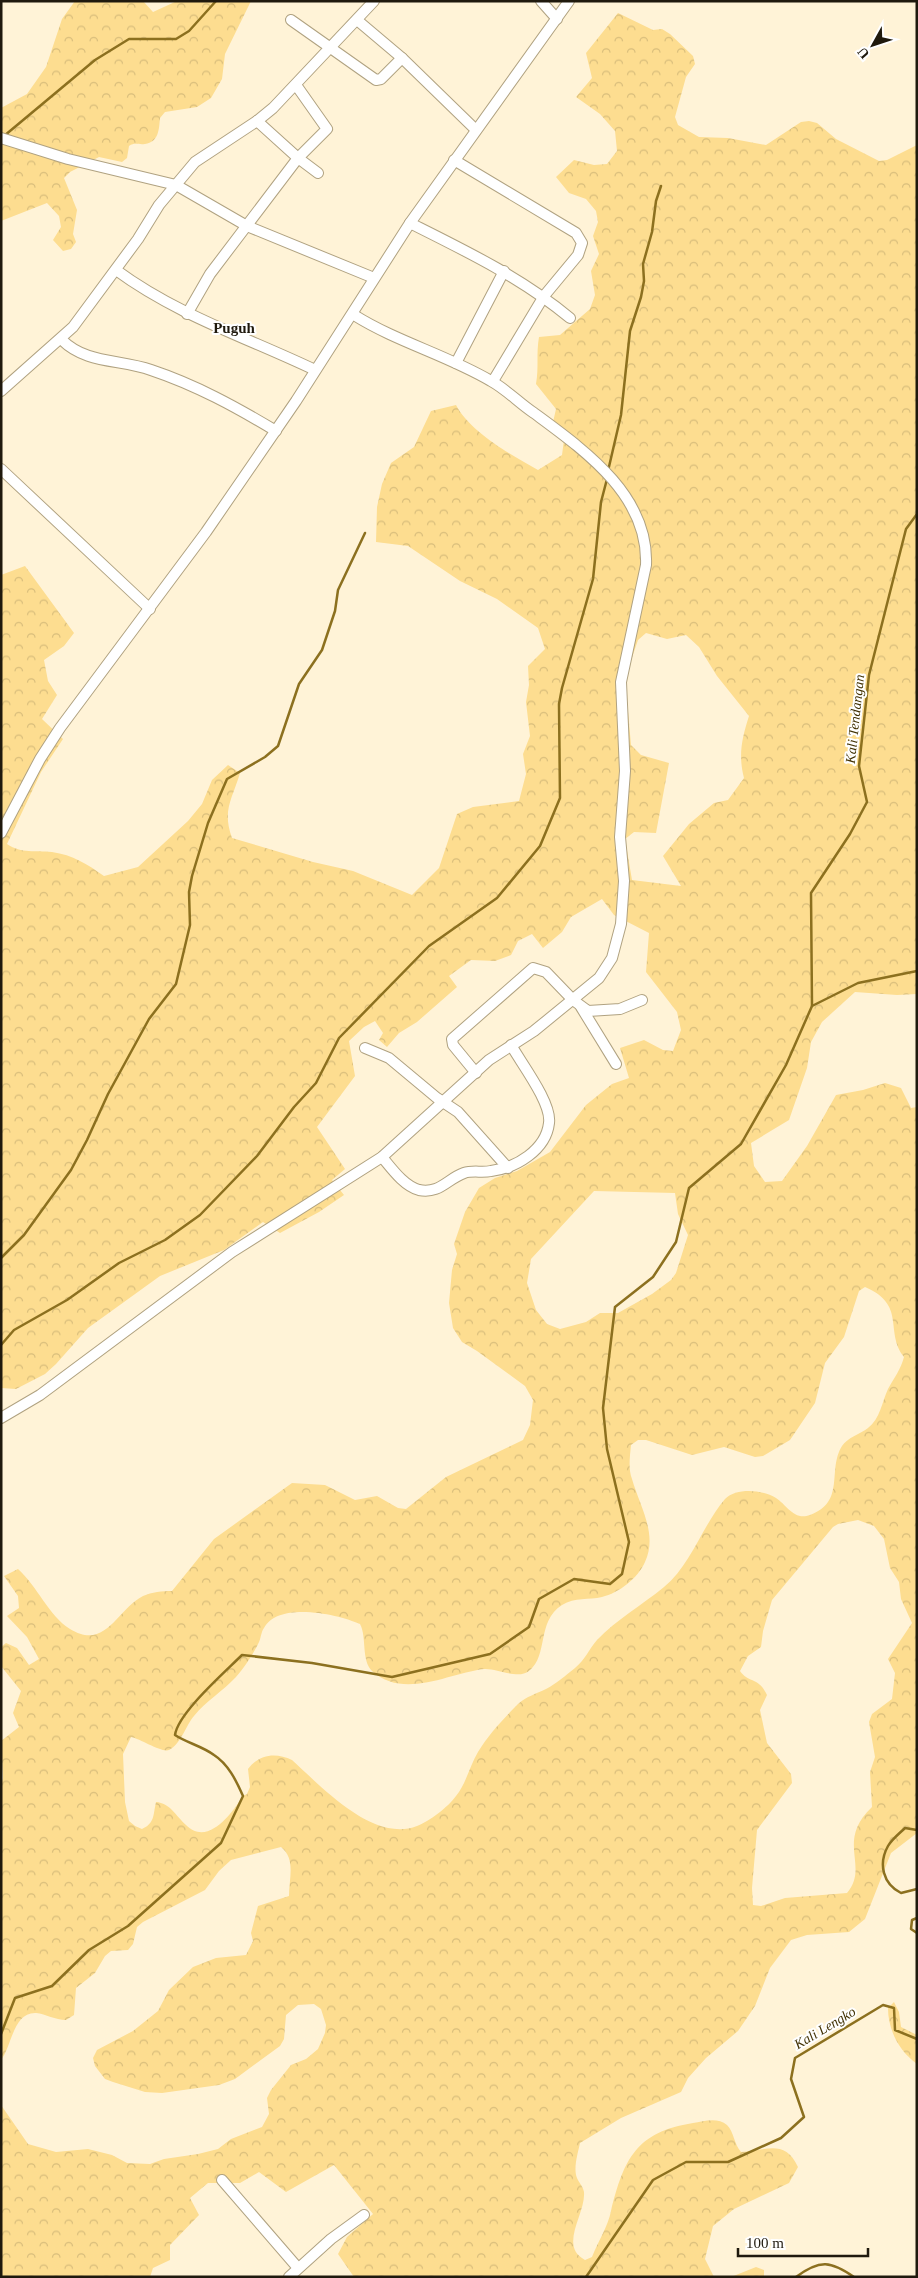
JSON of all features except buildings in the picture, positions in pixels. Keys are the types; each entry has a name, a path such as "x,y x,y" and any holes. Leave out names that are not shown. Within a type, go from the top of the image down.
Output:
{"street":[{"path":"1,391 62,340 85,313 116,270 159,205 202,156 258,121 296,85 330,46 374,1"},
{"path":"541,1 557,19"},
{"path":"1,833 40,759 60,728 150,609 276,431 315,370 354,315 374,278 410,223 569,1"},
{"path":"291,20 376,80 381,79 402,58"},
{"path":"357,20 402,58 476,130"},
{"path":"187,314 210,274 298,158 327,128 296,85"},
{"path":"258,121 298,158 318,173"},
{"path":"1,138 68,159 176,185 247,226 374,278"},
{"path":"454,160 538,210 580,238 582,243 578,255 544,296 492,381"},
{"path":"410,223 504,271 544,296 570,318"},
{"path":"116,270 187,314 315,370"},
{"path":"456,363 504,271"},
{"path":"1,1418 40,1395 232,1252 382,1157 476,1073 511,1045 577,1003 599,978 612,958 622,924 624,903 620,837 625,755 621,682 641,599 647,546 642,527 613,480 579,445 492,381 456,363 384,333 354,315"},
{"path":"62,340 83,356 149,369 198,389 276,431"},
{"path":"1,469 150,609"},
{"path":"476,1073 453,1045 452,1039 533,968 546,972 577,1003 616,1064"},
{"path":"577,1003 592,1011 612,1011 642,1000"},
{"path":"382,1157 401,1178 414,1188 421,1190 439,1189 464,1173 508,1168 537,1147 550,1122 549,1114 540,1091 511,1045"},
{"path":"366,1048 389,1058 437,1098 445,1102 468,1122 508,1168"},
{"path":"222,2180 298,2268"},
{"path":"289,2277 331,2239 364,2215"}],"green space":[{"path":"75,1 143,1 153,12 177,1 251,1 225,54 222,79 211,98 197,107 165,112 160,118 159,131 156,138 150,143 129,146 127,158 122,162 99,157 70,172 64,178 77,210 73,234 76,242 71,249 63,251 53,240 61,227 59,216 47,203 1,221 1,108 27,94 46,67 62,19"},
{"path":"618,13 653,30 662,29 670,34 693,56 695,64 686,77 675,117 678,125 699,137 728,138 766,145 801,122 809,121 817,123 836,139 879,161 887,160 917,145 917,994 897,995 855,992 822,1022 811,1042 807,1068 789,1120 751,1143 754,1166 765,1182 782,1181 807,1146 836,1095 863,1090 885,1083 901,1088 911,1108 917,1107 917,1833 891,1853 865,1919 849,1932 807,1935 791,1940 770,1968 755,2006 738,2031 706,2058 688,2078 681,2092 621,2118 580,2143 576,2160 576,2174 584,2192 584,2201 573,2238 577,2254 585,2260 592,2257 610,2217 621,2177 628,2163 645,2141 658,2133 693,2123 711,2120 719,2121 727,2125 741,2152 774,2148 787,2152 793,2158 798,2167 789,2183 734,2209 713,2226 705,2259 714,2277 354,2277 338,2254 347,2237 373,2214 334,2165 286,2192 259,2172 240,2183 208,2183 190,2198 199,2215 170,2245 170,2260 153,2268 150,2277 1,2277 1,2105 28,2144 56,2152 88,2149 112,2155 127,2163 150,2164 164,2159 198,2154 218,2149 231,2139 262,2127 269,2114 267,2098 271,2090 291,2065 306,2059 318,2049 325,2033 326,2025 321,2009 314,2004 298,2005 286,2015 284,2039 280,2046 235,2079 219,2085 162,2093 145,2092 105,2079 95,2066 93,2058 97,2050 133,2031 158,2011 169,1990 193,1967 216,1958 246,1955 253,1941 251,1933 258,1906 289,1896 290,1863 289,1857 281,1847 231,1860 219,1871 205,1890 143,1922 137,1927 133,1944 128,1950 111,1951 105,1956 95,1973 76,1988 74,2015 66,2020 36,2013 28,2014 18,2024 1,2060 1,1785 3,1778 1,1741 19,1727 13,1713 21,1691 1,1666 1,1647 6,1643 17,1648 29,1665 39,1659 27,1637 7,1616 19,1608 18,1596 4,1576 18,1569 62,1623 82,1634 93,1635 102,1632 110,1626 134,1602 143,1596 157,1592 172,1591 214,1539 292,1483 325,1485 355,1500 377,1496 398,1508 406,1509 446,1477 523,1440 530,1425 533,1400 525,1386 462,1342 453,1328 449,1303 452,1270 457,1254 454,1244 465,1212 479,1188 495,1178 517,1171 550,1152 586,1105 612,1084 629,1078 620,1048 644,1040 663,1050 673,1051 681,1030 677,1012 646,972 649,933 614,915 602,899 571,917 562,932 543,948 532,934 518,941 511,955 495,961 471,960 449,976 457,987 417,1022 399,1033 387,1047 379,1040 383,1033 375,1021 364,1027 349,1041 355,1076 317,1127 345,1169 332,1180 344,1195 319,1212 280,1233 263,1222 224,1250 160,1276 88,1328 45,1374 16,1389 1,1388 1,575 25,566 74,633 64,646 44,660 48,681 57,695 42,719 63,739 41,772 7,844 13,847 23,850 67,855 86,864 104,876 138,867 188,821 202,804 212,780 228,765 240,773 228,812 232,838 313,862 353,871 412,895 439,868 457,814 473,807 519,801 526,774 523,754 530,736 526,702 529,685 528,666 545,649 538,628 497,599 460,581 408,546 376,542 377,507 382,484 391,463 414,447 431,411 456,405 462,415 492,442 538,470 562,455 564,440 551,431 556,409 536,384 539,337 560,335 590,309 595,295 591,271 599,254 593,236 598,222 596,211 586,199 569,193 556,177 574,160 594,165 607,164 617,151 615,131 600,114 576,97 592,78 586,53","holes":["646,633 667,639 686,635 699,647 717,676 749,716 742,747 741,762 744,778 728,800 714,803 689,824 663,856 681,886 632,880 625,839 634,832 656,833 669,763 641,755 631,745 625,678 638,640","594,1191 675,1193 678,1214 688,1235 676,1273 671,1280 652,1294 618,1313 600,1313 586,1322 560,1329 547,1324 536,1310 527,1283 531,1259","865,1287 878,1294 886,1302 891,1310 895,1338 904,1357 875,1420 868,1428 850,1438 842,1446 838,1455 832,1494 828,1502 821,1509 810,1515 799,1516 771,1495 750,1491 730,1495 717,1510 682,1568 664,1587 604,1633 582,1662 575,1668 553,1685 518,1704 496,1727 475,1757 463,1786 448,1805 433,1817 417,1826 400,1829 383,1827 349,1810 292,1760 274,1755 263,1757 252,1764 248,1769 250,1787 247,1794 243,1796 233,1811 211,1830 203,1832 194,1831 169,1807 156,1802 153,1818 146,1827 142,1829 129,1821 125,1802 123,1754 131,1737 162,1750 169,1750 173,1747 199,1711 236,1677 252,1656 264,1628 271,1620 282,1615 295,1612 309,1612 338,1617 360,1624 366,1661 372,1671 385,1679 398,1683 427,1682 484,1669 513,1674 529,1671 539,1656 545,1629 554,1612 567,1602 602,1597 615,1592 633,1579 645,1562 649,1552 649,1531 630,1471 631,1445 638,1440 646,1440 692,1455 724,1447 755,1457 763,1456 790,1440 815,1403 825,1363 844,1337 859,1291","858,1520 874,1526 884,1539 890,1568 899,1582 901,1599 912,1623 888,1659 895,1673 892,1699 872,1714 869,1722 875,1757 870,1772 872,1807 861,1820 856,1831 854,1842 855,1873 853,1883 847,1893 785,1898 761,1906 753,1905 752,1888 757,1830 792,1783 791,1774 767,1743 760,1710 767,1695 757,1682 747,1678 740,1671 748,1656 761,1647 763,1631 772,1600 833,1527 838,1524"]},
{"path":"894,2002 899,2012 901,2027 917,2035 917,2064 905,2053 892,2032 888,2008"},
{"path":"756,2267 764,2270 764,2277 731,2277"}],"waterway":[{"path":"4,136 95,60 129,39 176,39 189,31 216,1"},
{"path":"608,471 621,415 630,331 641,297 644,281 643,264 652,232 656,201 661,186"},
{"path":"1,1345 14,1330 67,1300 119,1263 165,1240 200,1215 257,1156 294,1107 316,1083 339,1038 429,946 497,898 540,846 560,798 559,704 593,579 601,502 607,479"},
{"name":"Kali Tendangan","path":"812,1006 811,893 850,834 867,802 859,766 869,675 906,529 917,514"},
{"path":"1,1258 24,1235 71,1170 108,1094 149,1019 176,984 190,925 189,892 192,876 208,823 227,779 265,757 278,746 299,684 322,650 335,611 338,590 365,533"},
{"path":"1,2034 15,1998 52,1986 89,1950 128,1926 221,1843 243,1796 231,1773 219,1759 205,1749 175,1735 178,1726 193,1705 242,1655 312,1663 392,1677 490,1654 529,1627 539,1599 574,1579 610,1584 622,1574 629,1542 607,1449 603,1408 615,1307 653,1277 676,1242 689,1188 741,1144 786,1065 812,1006 858,983 917,971"},
{"path":"917,1830 905,1828 888,1846 883,1860 886,1879 895,1889 901,1893 917,1889"},
{"path":"917,1918 912,1920 911,1929 917,1933"},
{"name":"Kali Lengko","path":"586,2277 653,2180 686,2162 728,2162 781,2138 804,2117 791,2079 795,2058 883,2005 894,2008 895,2030 917,2039"},
{"path":"796,2277 812,2267 825,2264 839,2268 854,2277"}],"district":[{"name":"Puguh","path":"234,328"}]}
